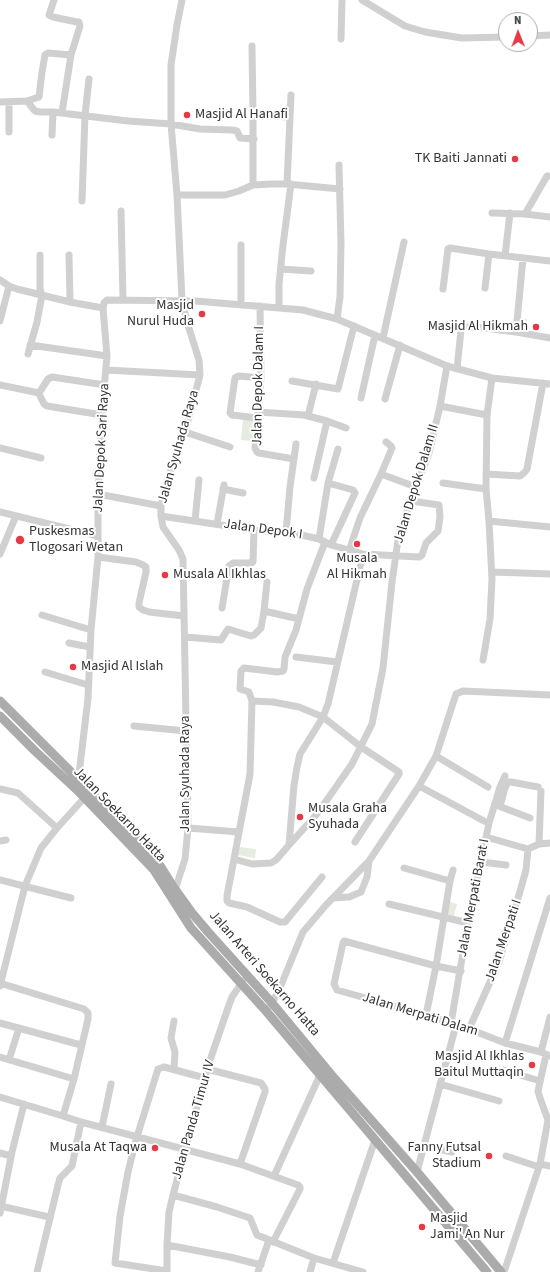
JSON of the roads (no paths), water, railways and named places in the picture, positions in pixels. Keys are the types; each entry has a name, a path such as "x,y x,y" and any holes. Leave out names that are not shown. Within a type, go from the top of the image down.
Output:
{"main road":[{"name":"Jalan Arteri Soekarno Hatta","path":"0,701 78,779 87,795 148,851 161,867 175,890 192,913 247,976 269,1007 417,1172 501,1272"},
{"name":"Jalan Soekarno Hatta","path":"0,716 35,752 77,790 87,795 154,870 191,928 241,984 269,1007 320,1075 486,1272"},
{"path":"450,1228 458,1221"}],"street":[{"path":"54,0 49,15 79,22 79,30 72,55 62,113"},
{"name":"Jalan Syuhada Raya","path":"175,890 185,859 188,828 183,559 179,550 163,527 161,506 166,484 185,432 200,375 199,360 182,300 177,195 171,124 171,66 182,0"},
{"path":"341,39 342,0"},
{"path":"362,0 405,26 425,32 462,38 498,36"},
{"path":"538,36 550,35"},
{"path":"252,46 254,185"},
{"path":"0,102 27,101 37,98 39,95 45,55 48,53 72,55"},
{"path":"82,201 85,115 89,79"},
{"path":"279,308 289,184 289,117 291,95"},
{"path":"27,101 35,111 40,112 54,112 171,124 200,129 232,130 236,131 242,138 254,139"},
{"path":"9,102 9,132"},
{"path":"52,135 52,118 54,112"},
{"path":"253,115 289,117"},
{"path":"337,319 340,297 341,244 339,165"},
{"path":"525,214 548,176"},
{"path":"177,195 225,195 254,185 289,184 340,189"},
{"path":"121,211 123,300"},
{"path":"492,213 525,214 550,217"},
{"path":"505,256 510,213"},
{"path":"383,338 404,242"},
{"path":"241,245 242,305"},
{"path":"443,289 449,248 550,261"},
{"path":"485,288 490,254"},
{"path":"28,354 37,322 42,295 40,289 40,255"},
{"path":"69,255 70,302"},
{"path":"516,332 523,258"},
{"path":"281,269 311,270"},
{"path":"0,280 9,286 42,295 103,308 104,303 107,300 182,300 303,310 337,319 447,366 492,378 546,384 527,469 524,474 520,476 486,474"},
{"path":"0,321 9,286"},
{"name":"Jalan Depok Dalam I","path":"260,306 261,378 255,448 257,452 260,453 294,459"},
{"name":"Jalan Depok Sari Raya","path":"77,790 88,698 91,630 98,557 98,494 107,356 103,308"},
{"path":"292,381 338,389 354,326"},
{"path":"457,369 461,330 463,328 550,336"},
{"path":"361,398 375,335"},
{"path":"30,345 107,356"},
{"path":"385,398 400,345"},
{"name":"Jalan Depok Dalam II","path":"234,860 252,864 271,863 276,860 316,815 352,764 372,724 383,668 399,533 429,453 440,406 447,366"},
{"path":"106,370 200,375"},
{"path":"261,378 239,376 235,378 230,413 232,415 308,416 346,428"},
{"path":"39,393 48,379 52,377 105,385"},
{"path":"483,660 490,619 492,572 486,474 487,415 492,378"},
{"path":"308,416 316,384"},
{"path":"0,385 39,393"},
{"path":"39,393 44,404 47,406 102,415"},
{"path":"440,406 487,415"},
{"path":"314,478 327,421"},
{"path":"185,432 230,447"},
{"path":"349,551 360,518 382,474 392,448 386,442"},
{"path":"286,532 290,486 296,444"},
{"path":"0,448 41,458"},
{"path":"325,542 320,523 328,483 338,449"},
{"path":"382,474 416,488"},
{"path":"195,521 200,480"},
{"path":"322,877 285,922 280,922 247,907 229,903 228,901 250,774 252,701 249,692 240,688 242,669 277,672 283,671 284,669 285,657 299,619 307,589 325,542 355,493 353,490 328,483"},
{"path":"443,483 486,489"},
{"path":"217,524 224,487 243,493"},
{"path":"98,494 161,506"},
{"name":"Jalan Depok I","path":"161,516 254,530 286,532 325,542 362,554 396,555 414,558 422,556 426,543 438,531 440,517 439,505 411,501"},
{"path":"0,512 98,536"},
{"path":"0,554 16,516"},
{"path":"489,521 550,527"},
{"path":"222,608 229,566 233,564 252,562 254,530"},
{"path":"290,844 294,785 300,754 323,717 328,704 362,554"},
{"path":"98,557 136,562 146,567 139,607 149,612 184,616"},
{"path":"492,572 550,574"},
{"path":"185,637 221,640 228,629 251,636 254,635 261,628 267,582"},
{"path":"264,611 299,619"},
{"path":"42,615 91,630"},
{"path":"69,643 90,647"},
{"path":"296,657 337,662"},
{"path":"45,672 88,684"},
{"path":"269,1007 282,984 303,932 369,861 419,786 436,756 456,694 463,691 550,695"},
{"path":"252,701 273,702 299,707 323,717 361,747 400,773 355,842"},
{"path":"134,726 186,731"},
{"path":"436,756 488,787"},
{"name":"Jalan Merpati Barat I","path":"417,1172 454,1024 460,971 468,923 488,823 497,806 500,787 505,776"},
{"path":"530,818 497,806 508,782 539,789 539,844"},
{"path":"419,786 484,821"},
{"path":"0,788 18,793 57,828"},
{"path":"64,1116 89,1016 84,1009 0,984 25,886 41,848 87,795"},
{"path":"188,828 239,832"},
{"path":"486,837 528,849 539,844 550,843"},
{"name":"Jalan Merpati I","path":"469,1029 499,962 522,888 526,870 528,849"},
{"path":"333,898 349,897 361,892 367,877 369,861"},
{"path":"481,862 506,865"},
{"path":"404,868 450,881"},
{"path":"426,1015 436,966 443,917 453,870"},
{"path":"0,880 71,898"},
{"path":"505,1042 550,898"},
{"path":"389,904 468,923"},
{"name":"Jalan Merpati Dalam","path":"436,966 344,942 334,984 337,990 426,1015 505,1042 546,1054"},
{"path":"436,966 460,971"},
{"name":"Jalan Panda Timur IV","path":"167,1271 169,1212 204,1078 229,1005 247,976"},
{"path":"504,1272 540,1165 549,1120 538,1091 546,1054 550,1017"},
{"path":"174,1021 171,1038 175,1052 174,1069"},
{"path":"0,1023 81,1045"},
{"path":"9,1060 19,1028"},
{"path":"0,1057 74,1079"},
{"path":"167,1271 115,1263 120,1216 128,1172 158,1069 164,1067 204,1078"},
{"path":"207,1069 261,1083 265,1087 265,1092 240,1164"},
{"path":"504,1070 540,1081"},
{"path":"274,1176 320,1075"},
{"path":"102,1127 111,1084"},
{"path":"440,1084 499,1101"},
{"path":"0,1097 82,1122 240,1164 300,1186 300,1189 271,1241 259,1268 230,1257 167,1245"},
{"path":"24,1104 0,1209 49,1217"},
{"path":"37,1272 49,1217 60,1178 72,1166 82,1122"},
{"path":"333,1263 375,1140"},
{"path":"424,1146 452,1152"},
{"path":"0,1153 11,1156"},
{"path":"506,1156 540,1165 550,1166"},
{"path":"173,1195 250,1218 256,1234 314,1258 363,1272"},
{"path":"310,1272 314,1258"}],"place":[{"name":"Masjid Al Hanafi","path":"187,115"},
{"name":"TK Baiti Jannati","path":"515,159"},
{"name":"Masjid Nurul Huda","path":"202,314"},
{"name":"Masjid Al Hikmah","path":"536,327"},
{"name":"Puskesmas Tlogosari Wetan","path":"20,540"},
{"name":"Musala Al Hikmah","path":"357,544"},
{"name":"Musala Al Ikhlas","path":"165,575"},
{"name":"Masjid Al Islah","path":"73,667"},
{"name":"Musala Graha Syuhada","path":"300,817"},
{"name":"Masjid Al Ikhlas Baitul Muttaqin","path":"532,1065"},
{"name":"Musala At Taqwa","path":"155,1148"},
{"name":"Fanny Futsal Stadium","path":"489,1156"},
{"name":"Masjid Jami' An Nur","path":"422,1227"}]}
